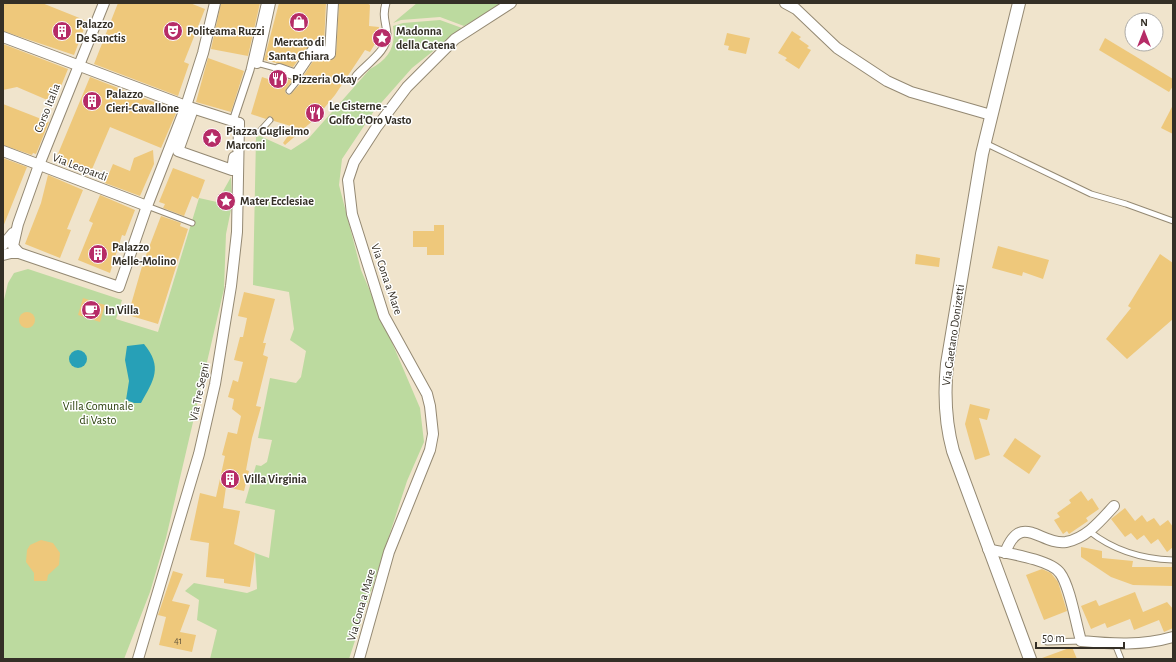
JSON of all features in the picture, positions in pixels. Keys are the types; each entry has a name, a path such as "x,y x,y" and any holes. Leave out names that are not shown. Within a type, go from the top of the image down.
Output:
{"street":[{"name":"Corso Italia","path":"9,241 18,224 39,165 104,3"},
{"path":"215,3 190,108 178,151 232,170 236,122 250,70 265,3"},
{"path":"257,63 270,3"},
{"path":"279,69 296,75 315,47 330,54 333,3"},
{"path":"356,76 365,64 375,59 386,43 388,36 383,20 386,3"},
{"name":"Via Cona a Mare","path":"359,659 389,552 424,466 433,434 427,394 384,316 352,214 348,180 354,162 407,88 455,39 511,3"},
{"path":"785,3 796,9 837,48 887,81 911,92 991,115"},
{"name":"Via Gaetano Donizetti","path":"1019,3 985,143 947,364 945,397 946,417 953,452 1030,659"},
{"path":"3,37 190,108 236,122"},
{"path":"3,255 19,253 119,287 147,206 190,108"},
{"name":"Via Tre Segni","path":"138,659 199,454 215,384 231,286 237,232 236,122"},
{"name":"Via Leopardi","path":"3,151 147,206"},
{"path":"9,241 19,253"},
{"path":"1005,553 1009,542 1014,536 1021,533 1032,532 1050,539 1065,542 1074,540 1089,531 1114,506"},
{"path":"988,549 1046,563 1060,572 1081,641 1115,644 1145,643 1173,637"}],"lane":[{"path":"257,63 279,69"},
{"path":"290,91 298,80 296,75"},
{"path":"260,131 270,120"},
{"path":"985,143 1090,194 1126,204 1173,221"},
{"path":"147,206 192,223"},
{"path":"1089,531 1113,548 1144,557 1173,560"},
{"path":"1166,560 1173,556"},
{"path":"1047,642 1081,641"},
{"path":"1115,644 1121,659"}],"green space":[{"path":"417,3 504,3 464,26 440,17 401,20 393,23"},
{"path":"440,20 462,28 412,68 374,111 342,159 339,185 361,270 420,408 424,442 407,481 349,659 210,659 217,630 197,620 199,600 185,591 194,583 247,593 257,589 255,553 269,558 275,510 245,503 256,465 261,466 267,462 272,440 258,438 270,378 296,383 301,377 306,351 290,340 294,329 289,292 253,285 256,137 260,136 291,150 308,139 370,69 386,57 392,46 394,33 393,26 403,23"},
{"name":"Villa Comunale di Vasto","path":"231,177 232,205 226,234 224,289 166,538 150,592 124,659 3,659 3,304 8,283 14,273 28,269 122,300 116,319 158,332 199,198 217,202"}],"water":[{"path":"144,344 150,352 155,367 153,380 141,403 134,403 126,400 129,381 125,360 127,346"},
{"path":"78,350 84,353 87,359 84,365 78,368 72,365 69,359 72,353"}],"building":[{"path":"3,3 42,3 87,21 74,55 3,31"},
{"path":"118,3 190,3 205,9 184,62 189,64 178,96 94,64"},
{"path":"221,3 260,3 248,56 211,49"},
{"name":"Mercato di Santa Chiara","path":"279,3 326,3 324,44 315,41 312,42 293,67 264,60"},
{"path":"339,3 367,3 370,5 369,26 379,27 378,39 370,52 365,50 335,95 316,118 285,145 283,143 294,127 274,121 271,116 266,119 251,114 262,77 271,80 273,72 292,81 285,91 286,94 290,95 301,83 302,78 317,55 328,60 334,59 336,54"},
{"path":"792,31 801,37 799,39 809,46 807,48 811,50 799,69 785,60 787,58 778,53"},
{"path":"727,33 750,38 746,54 728,50 729,46 724,45"},
{"path":"1105,38 1124,49 1124,52 1128,52 1173,79 1173,86 1169,92 1099,50"},
{"path":"3,44 68,69 59,91 56,89 52,102 17,87 3,90"},
{"path":"208,58 244,71 231,112 196,102"},
{"path":"90,77 177,111 161,148 110,127 90,174 55,161"},
{"path":"3,104 49,122 36,154 33,153 32,155 3,145"},
{"path":"1173,105 1173,134 1161,128"},
{"path":"153,150 154,164 140,196 105,183 113,164 130,171 134,158"},
{"path":"3,158 27,167 3,227"},
{"path":"173,168 205,180 198,199 192,196 184,216 163,208 165,204 159,202"},
{"path":"48,175 83,190 67,229 71,230 60,258 25,244 41,203"},
{"path":"100,195 135,210 125,236 122,235 110,273 78,260 93,223 89,221"},
{"path":"161,216 181,223 180,226 188,229 158,324 128,315 143,263"},
{"path":"434,225 444,225 444,255 427,255 427,247 413,247 413,231 434,231"},
{"path":"998,246 1049,260 1043,279 1023,272 1022,276 992,268"},
{"path":"916,254 940,258 939,267 915,264"},
{"path":"1160,254 1173,263 1173,319 1127,359 1106,339 1131,308 1128,306"},
{"path":"244,292 275,299 263,343 266,343 263,355 268,357 256,406 261,407 252,438 246,470 249,471 244,491 226,487 223,508 240,511 234,544 255,553 250,587 224,583 224,579 206,577 209,543 190,540 200,493 216,497 225,456 222,455 228,432 237,434 241,416 232,409 234,399 228,397 233,380 238,382 243,362 234,360 240,337 243,337 247,318 238,316"},
{"name":"In Villa","path":"83,298 105,305 100,322 78,315"},
{"path":"27,312 33,314 35,320 33,326 27,328 21,326 19,320 21,314"},
{"path":"970,404 990,409 987,420 979,418 990,455 975,460 965,424"},
{"path":"1015,438 1041,456 1029,474 1003,456"},
{"path":"1081,491 1088,501 1092,498 1099,509 1086,518 1088,521 1069,534 1067,531 1063,534 1054,520 1060,517 1057,513 1071,503 1069,500"},
{"path":"1125,508 1135,521 1142,515 1147,522 1154,518 1160,526 1168,520 1173,527 1173,547 1167,552 1158,539 1151,544 1144,535 1137,540 1131,533 1125,537 1111,519"},
{"path":"41,540 53,543 60,553 59,565 48,575 47,581 34,581 34,573 26,562 27,550 30,545"},
{"path":"1081,547 1102,551 1102,558 1133,561 1132,567 1173,567 1173,586 1133,585 1111,577 1081,557"},
{"path":"1042,569 1051,573 1058,582 1067,611 1044,620 1026,575"},
{"path":"173,571 183,574 172,601 190,605 180,632 196,635 192,652 159,645 166,617 158,615"},
{"path":"1135,592 1143,612 1167,602 1173,609 1173,628 1164,632 1159,620 1134,630 1130,619 1107,628 1105,623 1091,629 1081,606 1096,600 1099,606"},
{"path":"1072,647 1077,659 1042,659 1042,658"}],"place":[{"name":"Mercato di Santa Chiara","path":"299,22"},
{"name":"Palazzo De Sanctis","path":"62,31"},
{"name":"Politeama Ruzzi","path":"173,31"},
{"name":"Madonna della Catena","path":"382,38"},
{"name":"Pizzeria Okay","path":"278,79"},
{"name":"Palazzo Cieri-Cavallone","path":"92,101"},
{"name":"Le Cisterne - Golfo d’Oro Vasto","path":"315,113"},
{"name":"Piazza Guglielmo Marconi","path":"212,138"},
{"name":"Mater Ecclesiae","path":"226,201"},
{"name":"Palazzo Melle-Molino","path":"98,254"},
{"name":"In Villa","path":"91,310"},
{"name":"Villa Virginia","path":"230,479"}]}
